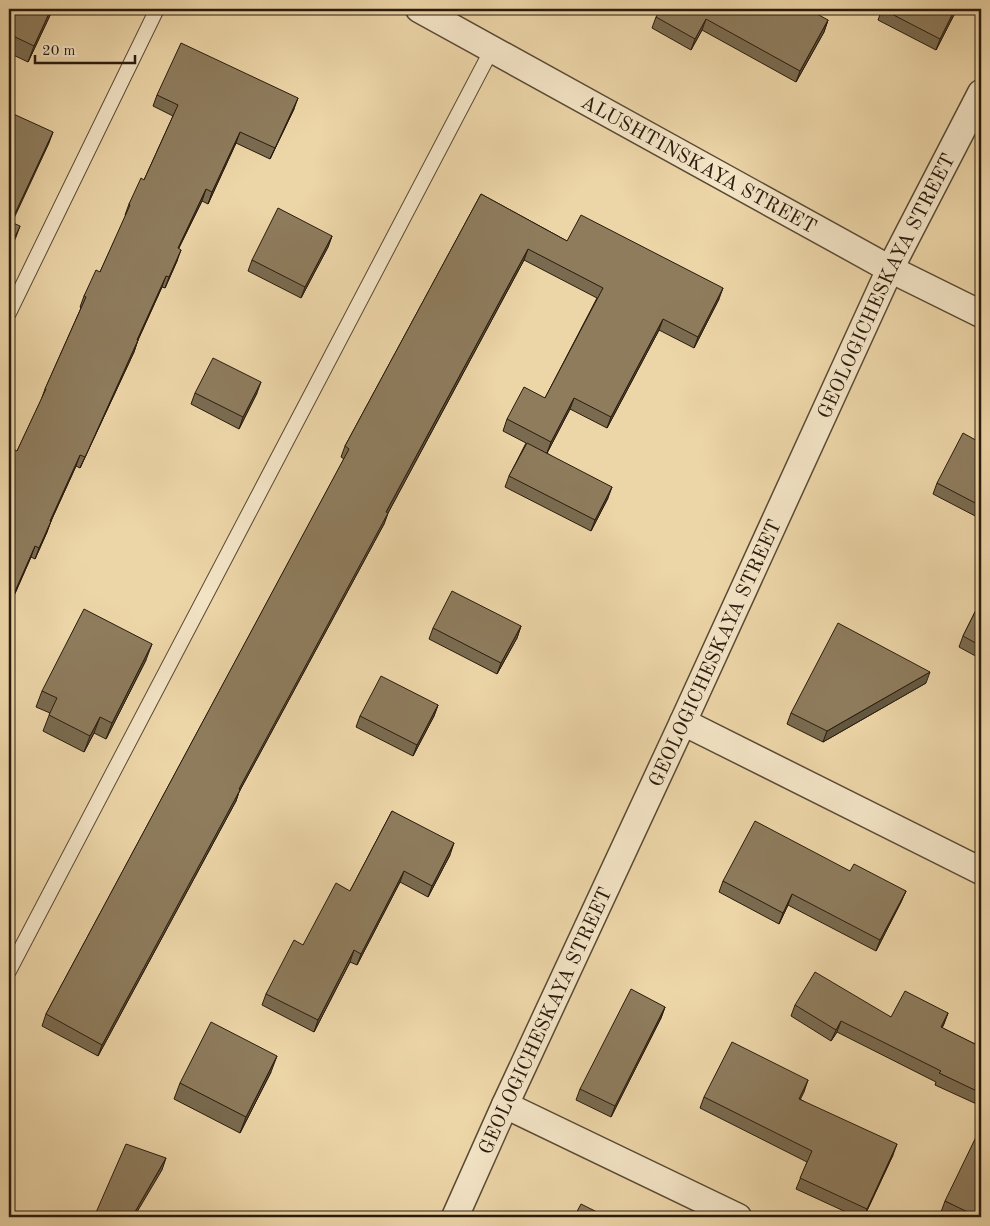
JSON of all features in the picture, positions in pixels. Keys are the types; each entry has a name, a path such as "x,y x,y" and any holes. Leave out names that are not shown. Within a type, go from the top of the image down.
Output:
{"street":[{"name":"ALUSHTINSKAYA STREET","path":"419,9 890,269 981,314"},
{"name":"GEOLOGICHESKAYA STREET","path":"455,1217 890,269 981,93"},
{"path":"683,722 981,871"},
{"path":"505,1105 738,1217"}],"lane":[{"path":"9,313 157,9"},
{"path":"9,971 492,49"}],"building":[{"path":"9,9 51,9 34,46 9,34"},
{"path":"661,9 808,9 828,20 800,71 706,19 695,39 656,17"},
{"path":"882,9 955,9 940,39"},
{"path":"181,43 298,98 275,148 240,132 212,192 206,189 178,248 181,250 169,277 166,276 85,457 80,455 39,548 35,546 9,605 9,465 46,389 96,270 100,272 141,178 144,180 178,105 157,95"},
{"path":"9,112 53,132 11,222 20,226 9,250"},
{"path":"481,194 567,241 581,215 723,288 698,337 663,319 611,417 574,398 551,442 507,419 524,387 545,398 603,288 528,249 102,1045 46,1014 349,449 345,446"},
{"path":"278,208 332,236 305,287 252,260"},
{"path":"213,358 261,382 243,417 195,393"},
{"path":"963,433 981,443 981,506 937,483"},
{"path":"527,443 612,487 595,520 509,476"},
{"path":"452,591 521,626 501,663 433,628"},
{"path":"981,600 981,646 963,636"},
{"path":"84,609 152,644 112,723 100,717 90,736 49,715 57,698 42,691"},
{"path":"838,623 930,672 827,731 791,713"},
{"path":"381,676 438,705 417,745 360,716"},
{"path":"392,811 454,843 432,886 404,871 361,954 354,950 318,1020 266,994 294,940 303,945 336,883 350,891"},
{"path":"755,821 850,871 854,864 906,891 880,940 792,894 783,913 723,881"},
{"path":"815,972 891,1017 905,991 948,1013 941,1027 981,1047 981,1093 841,1021 836,1030 795,1005"},
{"path":"631,989 665,1007 615,1106 580,1089"},
{"path":"211,1022 277,1056 246,1117 180,1083"},
{"path":"732,1042 808,1080 799,1099 897,1144 867,1209 800,1178 812,1151 704,1097"},
{"path":"976,1137 981,1139 981,1217 945,1201"},
{"path":"126,1144 166,1158 132,1217 94,1217"},
{"path":"581,1204 607,1217 574,1217"}]}
